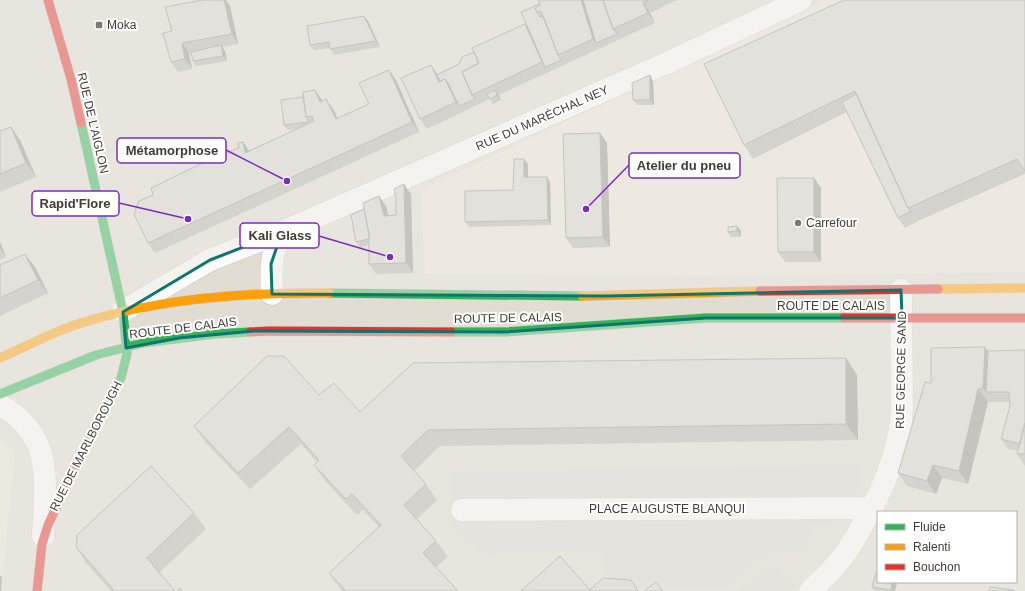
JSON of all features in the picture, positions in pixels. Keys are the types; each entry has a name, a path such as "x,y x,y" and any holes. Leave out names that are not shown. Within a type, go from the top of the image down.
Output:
{"main road":[{"name":"RUE DE L'AIGLON","path":"48,0 76,102 97,192 123,312 126,348"},
{"name":"ROUTE DE CALAIS","path":"0,358 71,326 123,312 179,302 272,294 314,293 605,296 744,292 1025,288"},
{"name":"ROUTE DE CALAIS","path":"0,394 96,354 143,343 185,337 254,331 505,332 706,318 1025,318"},
{"name":"RUE DE MARLBOROUGH","path":"37,591 42,544 55,507 120,378 125,362 126,348"}],"street":[{"name":"RUE DU MARÉCHAL NEY","path":"123,312 204,263 282,232 667,63 801,0"},
{"path":"272,294 272,259 275,247 282,232"},
{"name":"RUE GEORGE SAND","path":"810,591 834,568 844,555 884,485 892,462 901,426 903,393 901,290"},
{"name":"RUE DE MARLBOROUGH","path":"0,405 13,412 25,423 40,448 45,476 42,544"},
{"name":"PLACE AUGUSTE BLANQUI","path":"462,510 872,508"}],"highlighted area":[{"path":"282,232 271,264 272,294 605,296 901,290 902,318 706,318 505,332 254,331 179,338 126,348 123,312 210,260"}],"shaded area":[{"path":"0,0 826,0 421,190 425,274 787,275 1025,272 1025,591 0,591"},
{"path":"826,0 1025,0 1025,272 787,275 425,274 421,190"},
{"path":"0,440 15,451 1,591 0,591"},
{"path":"859,465 859,488 830,527 809,525 808,550 774,551 724,589 605,588 601,551 484,555 449,529 450,471"},
{"path":"774,561 796,587 791,591 737,591"}],"building":[{"path":"203,0 224,0 232,34 182,43 185,59 171,62 163,33 172,31 165,7"},
{"path":"538,0 581,0 593,39 558,55 541,11 537,12 535,8 540,5"},
{"path":"583,0 603,0 613,29 617,34 596,43"},
{"path":"603,0 648,0 643,3 648,13 613,29"},
{"path":"844,0 1025,0 1025,171 1017,159 908,208 855,91 744,145 704,64"},
{"path":"539,4 540,5 535,8 540,17 543,16 561,60 545,67 521,12"},
{"path":"364,16 376,41 330,49 329,42 310,45 307,26"},
{"path":"525,24 542,62 472,95 462,72 479,63 472,48"},
{"path":"221,45 223,56 193,61 191,52"},
{"path":"474,52 479,63 462,72 475,99 459,106 448,83 445,79 440,81 437,75 459,64 462,57"},
{"path":"431,65 439,82 445,79 456,102 420,119 401,78"},
{"path":"389,70 412,122 148,243 134,214 139,201 153,195 151,188 213,158 239,148 238,143 243,142 245,153 314,121 312,116 306,117 303,92 315,90 320,102 326,99 336,119 369,104 359,83"},
{"path":"650,75 650,100 633,100 632,83"},
{"path":"495,90 497,95 490,99 487,94"},
{"path":"856,94 908,208 911,211 898,218 842,102"},
{"path":"303,97 306,117 309,122 284,125 281,100"},
{"path":"11,127 26,163 0,174 0,131"},
{"path":"600,133 603,237 566,238 563,134"},
{"path":"514,159 524,159 524,177 547,177 548,220 465,222 465,191 513,190"},
{"path":"777,178 814,178 814,252 778,252"},
{"path":"404,184 406,263 369,264 369,234 363,203 379,196 384,216 396,215 396,198 394,189"},
{"path":"364,209 369,239 356,242 351,215"},
{"path":"737,226 737,231 728,232 728,227"},
{"path":"25,254 38,280 0,298 0,265"},
{"path":"985,347 983,388 978,389 959,471 933,465 927,481 898,473 925,382 931,383 931,348"},
{"path":"1025,350 1025,423 1020,444 1001,439 1010,406 1009,392 986,392 988,351"},
{"path":"267,356 284,356 319,395 334,383 360,412 413,363 846,358 846,424 428,430 401,456 426,484 404,505 436,541 423,553 458,591 346,591 329,573 381,525 352,494 346,499 314,465 319,460 289,427 238,473 194,426"},
{"path":"1025,423 1025,454 1017,454"},
{"path":"151,466 194,513 147,558 175,591 111,591 113,589 76,547 77,535"},
{"path":"560,556 590,590 603,578 631,580 638,591 521,591"},
{"path":"876,572 877,583 892,583 891,590 872,587"},
{"path":"656,582 663,591 644,591"},
{"path":"990,587 1014,590 1014,591 989,591"}],"traffic: fast":[{"path":"76,465 121,378 127,354 123,312 81,123"},
{"path":"329,293 582,296"},
{"path":"451,332 505,332 706,318 844,318"},
{"path":"0,394 96,355 143,343 215,334 250,332"}],"traffic: slow":[{"path":"938,289 1025,288"},
{"path":"582,296 760,291"},
{"path":"0,358 63,329 134,309 167,303 232,296 329,293"}],"traffic: jam":[{"path":"48,0 71,79 81,123"},
{"path":"760,291 938,289"},
{"path":"844,318 1025,318"},
{"path":"250,332 451,332"},
{"path":"37,591 42,544 48,525 76,465"}],"place":[{"name":"Moka","path":"99,25"},
{"name":"Métamorphose","path":"287,181"},
{"name":"Atelier du pneu","path":"586,209"},
{"name":"Rapid'Flore","path":"188,219"},
{"name":"Carrefour","path":"798,223"},
{"name":"Kali Glass","path":"390,257"}]}
